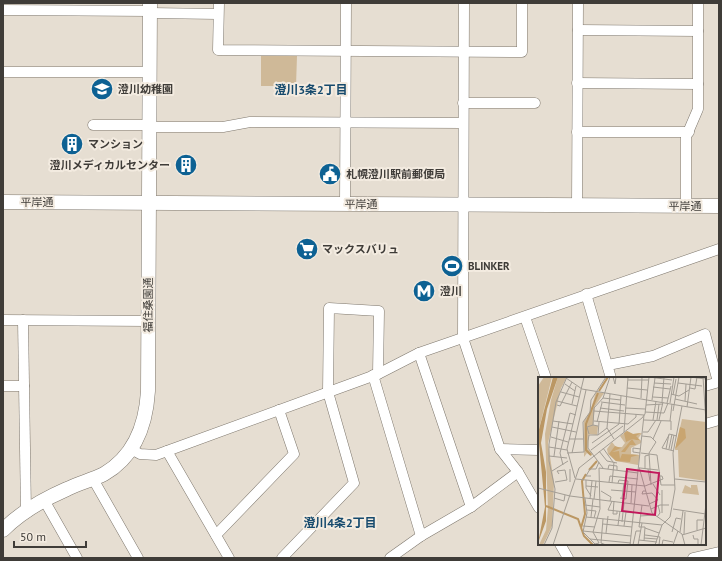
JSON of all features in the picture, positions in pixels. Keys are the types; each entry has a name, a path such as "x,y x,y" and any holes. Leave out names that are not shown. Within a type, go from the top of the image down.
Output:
{"street":[{"path":"219,3 218,50 522,52 522,3"},
{"path":"345,204 346,3"},
{"path":"464,3 463,338 500,449 518,472 538,506"},
{"path":"577,206 578,3"},
{"path":"686,206 686,137 698,109 698,3"},
{"path":"3,10 150,9 218,14"},
{"name":"福住桑園通","path":"3,530 44,500 93,479 111,469 131,449 141,432 147,405 150,9"},
{"path":"578,30 698,31"},
{"path":"3,72 149,72"},
{"path":"577,83 698,84"},
{"path":"463,103 535,104"},
{"path":"93,125 223,127 250,122 463,123"},
{"path":"577,132 689,132"},
{"name":"平岸通","path":"3,202 719,206"},
{"path":"131,449 148,456 167,452 375,375 419,353 719,249"},
{"path":"586,294 611,377"},
{"path":"282,558 354,483 328,392 329,308 379,311 375,375 421,536"},
{"path":"525,317 546,377"},
{"path":"3,320 148,322"},
{"path":"23,320 26,512"},
{"path":"608,365 653,356 705,334 718,382 706,386"},
{"path":"419,353 471,507"},
{"path":"3,386 24,386"},
{"path":"216,535 294,454 279,410"},
{"path":"706,424 719,420"},
{"path":"500,449 538,450"},
{"path":"167,452 229,558"},
{"path":"390,558 421,536 471,507 518,472"},
{"path":"93,479 138,558"},
{"path":"44,500 77,558"},
{"path":"561,545 568,558"},
{"path":"693,558 719,552"}],"shaded area":[{"path":"261,56 297,56 296,86 261,86"}],"place":[{"name":"澄川幼稚園","path":"102,89"},
{"name":"マンション","path":"72,144"},
{"name":"澄川メディカルセンター","path":"186,165"},
{"name":"札幌澄川駅前郵便局","path":"330,174"},
{"name":"マックスバリュ","path":"307,249"},
{"name":"BLINKER","path":"452,266"},
{"name":"澄川","path":"424,291"}],"district":[{"name":"澄川3条2丁目","path":"311,89"},
{"name":"澄川4条2丁目","path":"340,522"}]}
